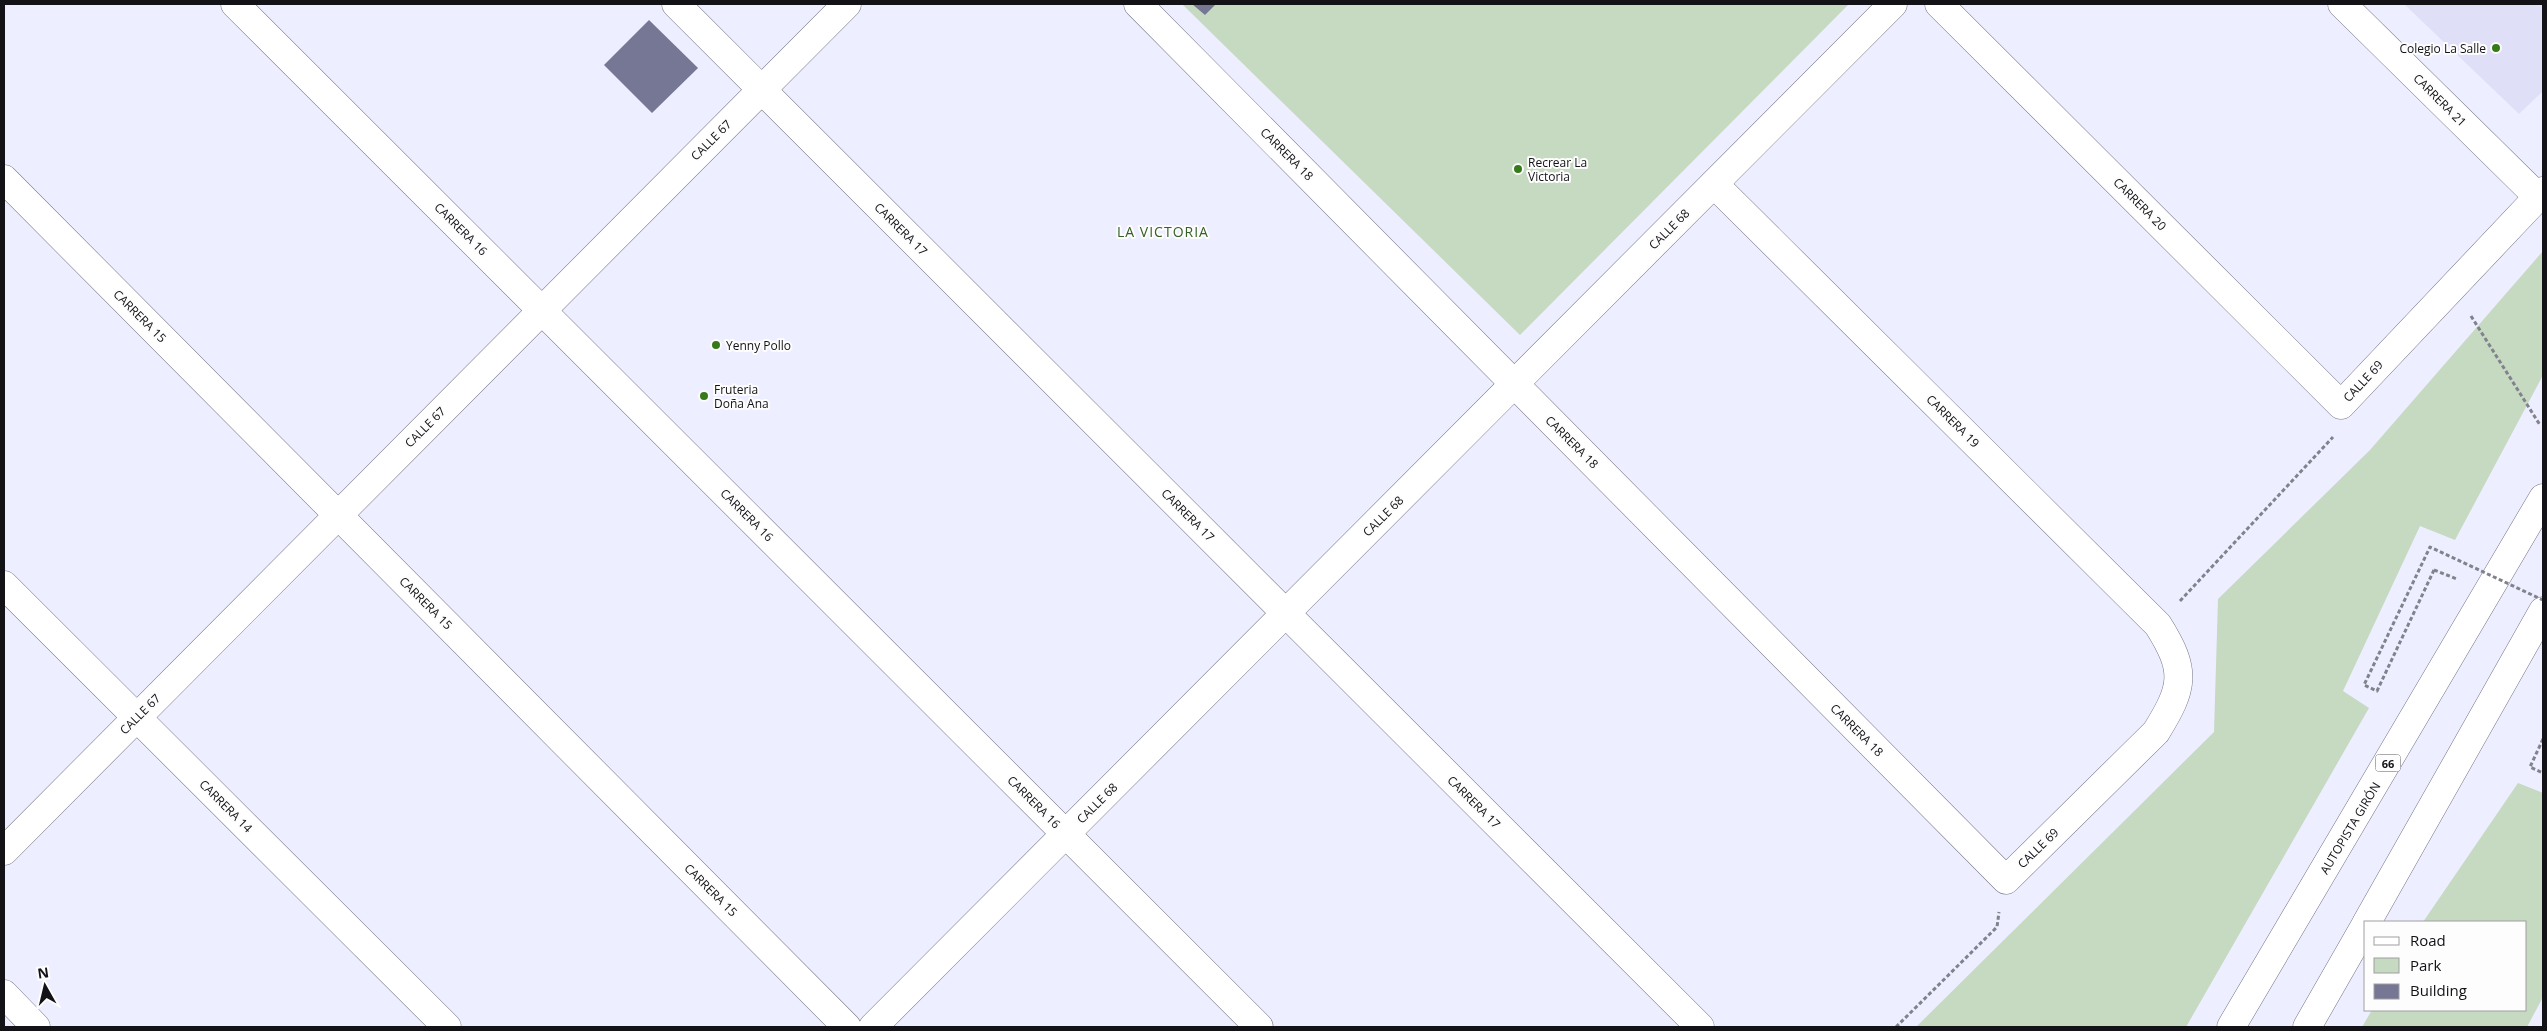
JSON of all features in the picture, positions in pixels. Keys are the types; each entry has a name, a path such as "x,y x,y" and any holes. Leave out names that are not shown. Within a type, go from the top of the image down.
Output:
{"main road":[{"name":"CARRERA 16","path":"235,4 1259,1027"},
{"name":"CARRERA 17","path":"676,4 1700,1027"},
{"name":"CALLE 67","path":"4,850 847,4"},
{"name":"CARRERA 18","path":"1138,4 2006,880"},
{"name":"CALLE 68","path":"873,1027 1893,4"},
{"name":"CARRERA 20","path":"1939,4 2341,405"},
{"name":"CARRERA 21","path":"2342,4 2541,194"},
{"name":"CARRERA 15","path":"4,180 847,1027"},
{"name":"CARRERA 19","path":"1714,184 2158,625 2172,647 2178,667"},
{"name":"CALLE 69","path":"2341,405 2541,194"},
{"name":"AUTOPISTA GIRÓN","path":"2232,1027 2543,498"},
{"name":"CARRERA 14","path":"4,586 447,1027"},
{"path":"2367,921 2543,611"},
{"name":"CALLE 69","path":"2006,880 2156,732 2170,710 2178,690 2178,667"},
{"path":"2307,1027 2364,927"},
{"path":"4,994 36,1027"}],"path":[{"path":"2453,286 2540,425"},
{"name":"CALLE 69","path":"2158,625 2333,437 2341,405"},
{"path":"2464,582 2434,570 2377,691 2364,685 2430,547 2543,600"},
{"path":"2543,739 2530,767 2543,773"},
{"path":"1896,1027 1997,927 2006,880"}],"shaded area":[{"name":"Colegio La Salle","path":"2404,4 2543,4 2543,91 2519,114"}],"green space":[{"name":"Recrear La Victoria","path":"1182,4 1849,4 1520,335"},
{"path":"2543,251 2543,375 2455,540 2420,526 2343,691 2369,708 2186,1027 1916,1027 2214,732 2218,599 2370,450"},
{"path":"2518,783 2543,793 2543,997 2527,1027 2362,1027 2371,1011 2527,1011 2527,921 2424,921"}],"building":[{"path":"1192,4 1216,4 1205,15"},
{"path":"649,20 698,68 652,113 604,65"}],"place":[{"name":"Colegio La Salle","path":"2496,48"},
{"name":"Recrear La Victoria","path":"1518,169"},
{"name":"Yenny Pollo","path":"716,345"},
{"name":"Fruteria Doña Ana","path":"704,396"}],"district":[{"name":"LA VICTORIA","path":"1163,231"}]}
